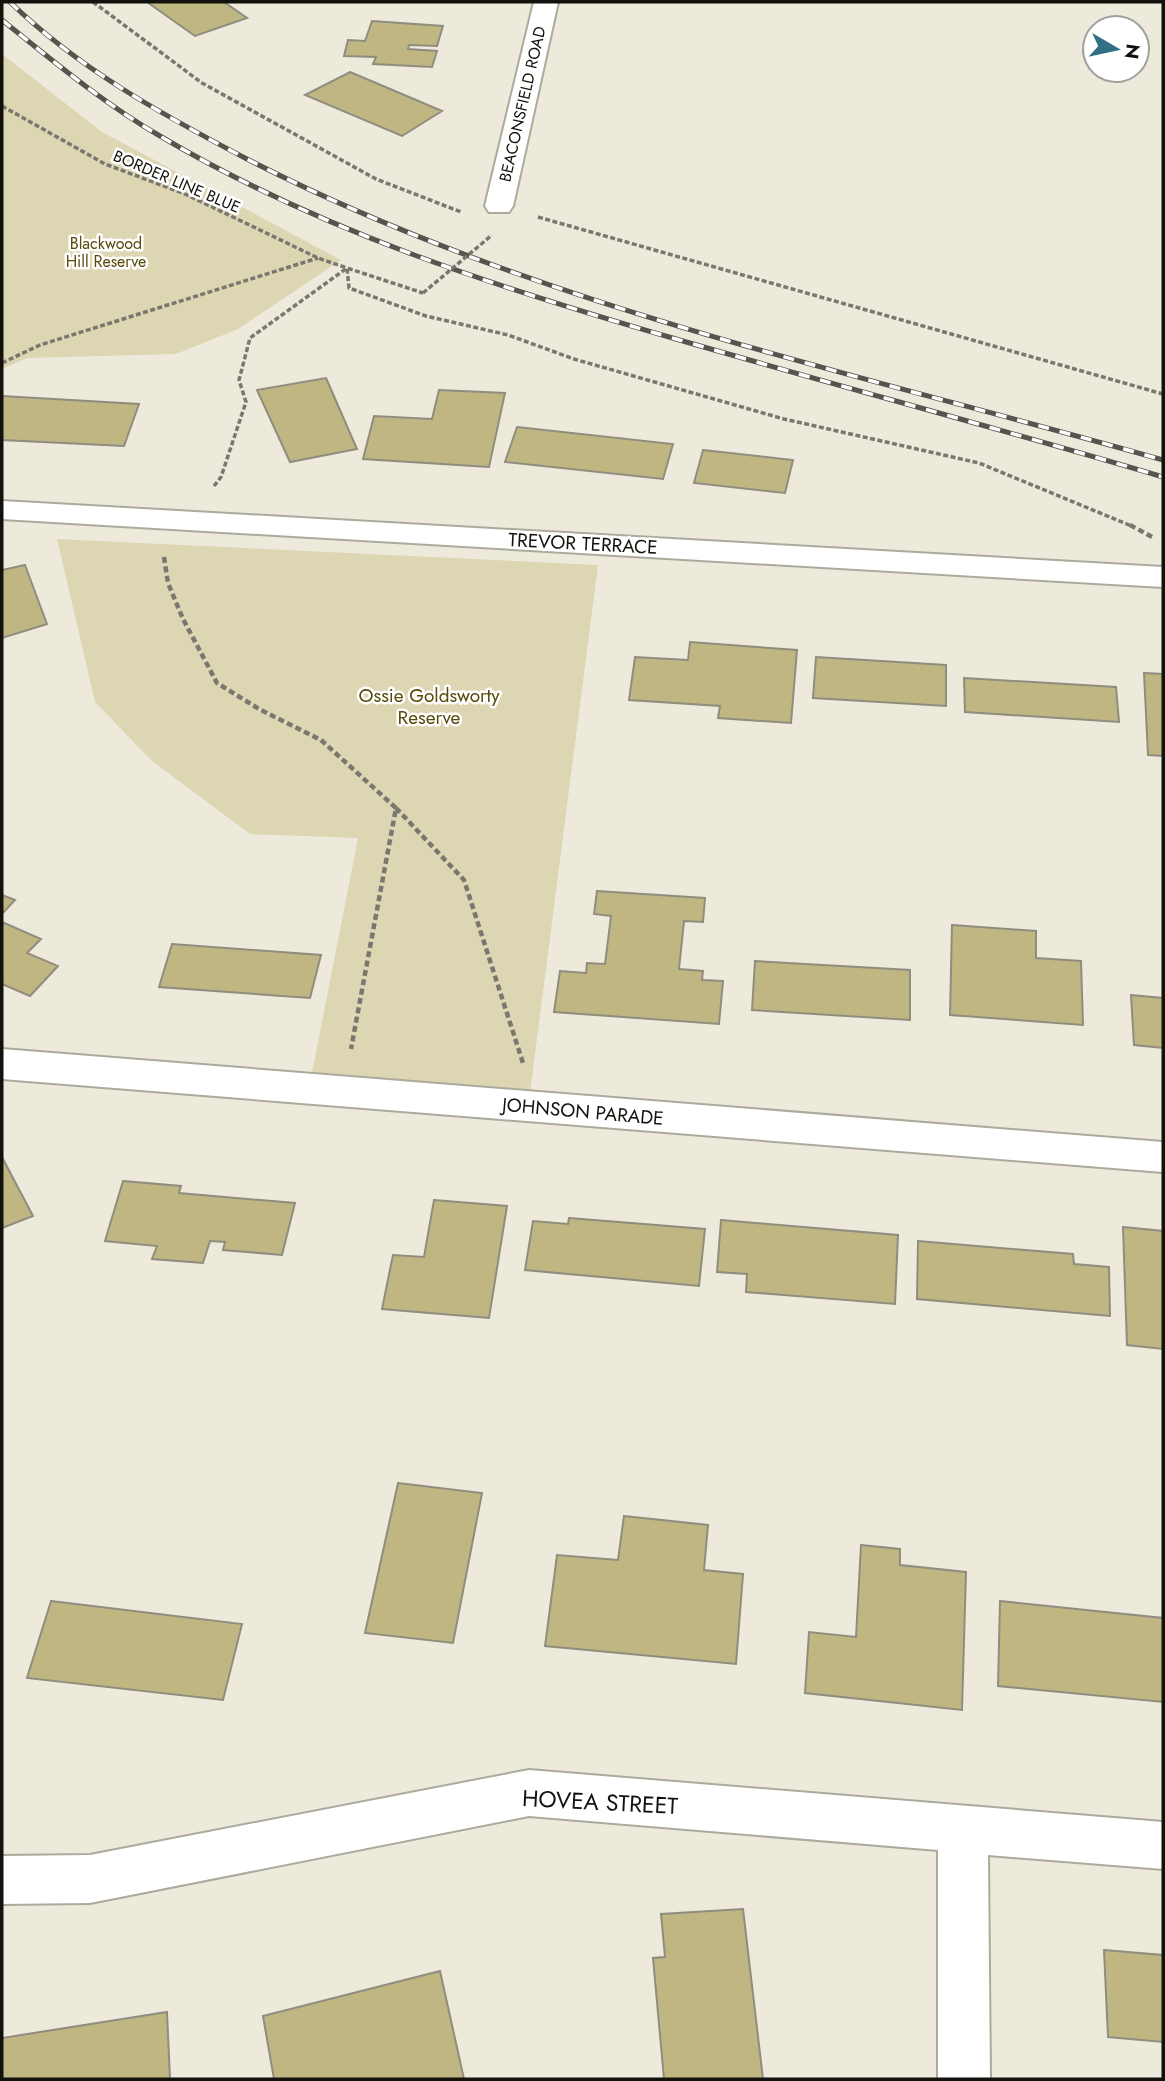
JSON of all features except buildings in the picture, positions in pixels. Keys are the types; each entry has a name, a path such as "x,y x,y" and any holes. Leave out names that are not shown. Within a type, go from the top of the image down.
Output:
{"street":[{"name":"BEACONSFIELD ROAD","path":"499,206 546,2"},
{"name":"TREVOR TERRACE","path":"2,510 1163,577"},
{"name":"JOHNSON PARADE","path":"2,1064 1163,1157"},
{"name":"HOVEA STREET","path":"2,1880 90,1879 529,1793 1163,1846"},
{"path":"963,1830 964,2079"}],"path":[{"path":"93,2 202,83 376,179 463,213 499,206 1163,394"},
{"name":"BORDER LINE BLUE","path":"2,106 105,164 185,194 318,258 423,293 492,235"},
{"path":"2,363 40,345 318,258"},
{"path":"205,493 221,477 246,402 239,380 250,338 347,268"},
{"path":"347,268 349,288 426,316 508,335 574,359 785,419 979,463 1151,534 1157,543"},
{"path":"157,519 169,583 183,619 216,682 259,709 321,740 396,808 464,880 538,1107"},
{"path":"343,1091 396,808"}],"green space":[{"name":"Blackwood Hill Reserve","path":"2,54 102,132 341,260 238,329 176,354 27,358 2,369"},
{"name":"Ossie Goldsworty Reserve","path":"57,539 598,565 530,1093 312,1073 358,838 250,834 152,761 95,702"}],"railway":[{"path":"10,2 36,26 92,69 182,124 245,158 354,210 466,255 696,332 1163,460"},
{"path":"2,20 98,96 160,136 283,201 347,229 477,277 610,320 1163,477"}]}
